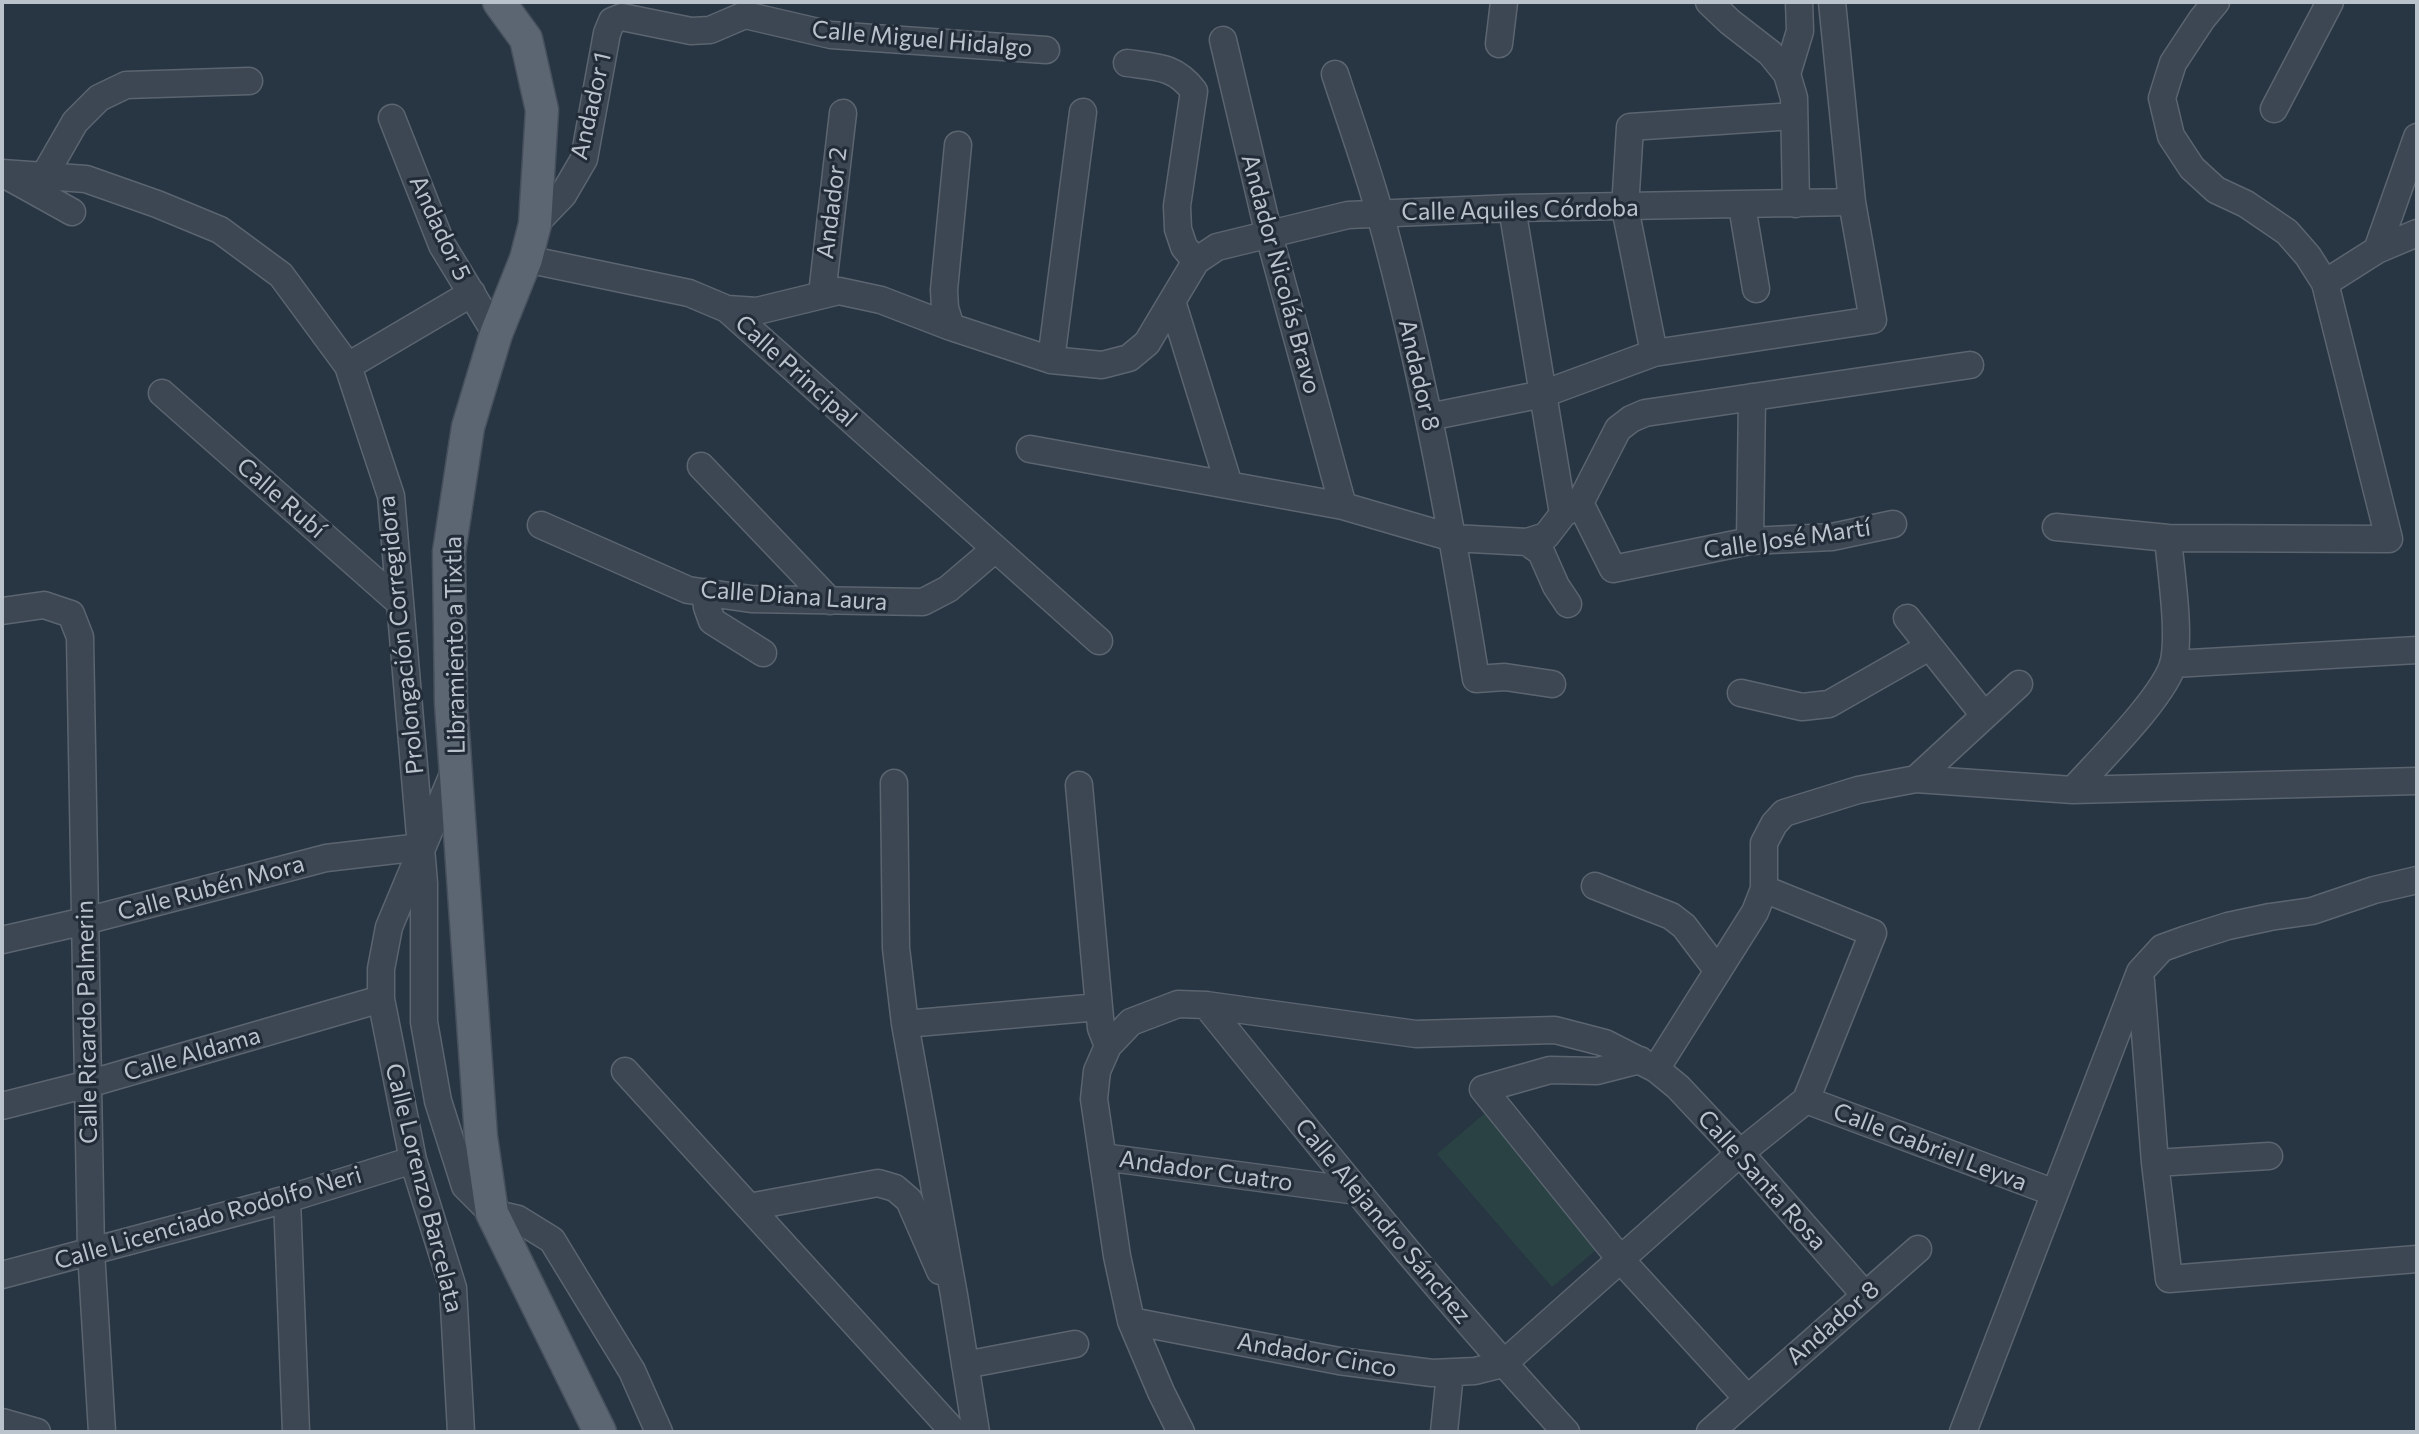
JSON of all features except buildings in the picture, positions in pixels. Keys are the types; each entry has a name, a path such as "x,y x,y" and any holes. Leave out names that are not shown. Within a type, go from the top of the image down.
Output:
{"main road":[{"name":"Libramiento a Tixtla","path":"499,2 526,39 542,110 535,224 526,259 496,334 468,427 449,552 451,703 481,1137 492,1213 600,1432"}],"street":[{"path":"760,19 784,2"},
{"path":"1499,44 1504,2"},
{"path":"1787,74 1800,31 1799,2"},
{"path":"1429,417 1543,394 1654,353 1873,320 1852,202 1832,2"},
{"path":"2056,527 2168,538 2389,539 2325,283 2308,256 2287,232 2246,204 2216,190 2192,168 2171,136 2162,98 2173,63 2216,2"},
{"path":"2274,109 2330,2"},
{"path":"1712,3 1770,53 1787,74 1794,98 1796,204"},
{"name":"Calle Miguel Hidalgo","path":"612,21 622,17 691,31 710,30 745,15 831,35 1046,50"},
{"name":"Andador 1","path":"535,224 563,195 584,159 607,33 612,21"},
{"name":"Andador Nicolás Bravo","path":"1223,40 1269,235 1343,506"},
{"path":"727,309 757,311 839,291 881,300 1051,360 1102,365 1129,358 1147,343 1196,261 1184,247 1178,229 1177,206 1194,91 1183,77 1165,68 1127,63"},
{"name":"Andador 8","path":"1335,74 1380,212 1429,417 1453,538"},
{"path":"44,176 75,122 99,98 126,85 249,81"},
{"path":"1051,360 1083,112"},
{"name":"Andador 2","path":"822,294 843,113"},
{"path":"1654,353 1625,208 1630,127 1794,116"},
{"name":"Andador 5","path":"392,118 442,245 496,334"},
{"path":"2377,250 2417,137"},
{"path":"951,327 944,290 958,145"},
{"path":"2,173 72,212"},
{"name":"Prolongación Corregidora","path":"2,173 86,179 220,230 281,275 348,366 391,496 424,883 424,1022 438,1101 465,1186 492,1213"},
{"name":"Calle Aquiles Córdoba","path":"1196,261 1217,247 1348,215 1380,212 1852,202"},
{"path":"1742,206 1756,289"},
{"path":"1512,208 1543,394 1572,508"},
{"path":"2325,283 2377,250 2417,233"},
{"name":"Calle Principal","path":"526,259 689,293 727,309 995,549"},
{"path":"348,366 472,293"},
{"path":"1172,301 1229,485"},
{"path":"1030,449 1343,506 1453,538 1527,542 1546,536 1572,508 1618,429 1645,413 1970,365"},
{"name":"Calle Rubí","path":"162,393 400,603"},
{"path":"1750,541 1752,397"},
{"path":"701,466 830,601"},
{"name":"Calle José Martí","path":"1572,508 1613,569 1750,541 1832,537 1893,524"},
{"name":"Calle Diana Laura","path":"541,525 688,590 751,599 923,602 948,589 995,549"},
{"path":"1453,538 1476,679 1505,677 1552,684"},
{"path":"2073,790 2164,687 2173,664 2176,644 2168,538"},
{"path":"1527,542 1541,552 1568,604"},
{"path":"995,549 1099,641"},
{"path":"705,592 712,621 763,653"},
{"name":"Calle Ricardo Palmerin","path":"2,611 44,605 71,614 80,637 91,1251 102,1432"},
{"path":"1907,618 1984,715"},
{"path":"1741,693 1802,707 1829,704 1929,647"},
{"path":"2173,664 2417,650"},
{"path":"1916,779 2019,684"},
{"name":"Calle Lorenzo Barcelata","path":"456,767 389,927 381,969 381,999 413,1160 453,1288 461,1432"},
{"path":"1747,1398 1621,1260 1483,1089 1550,1070 1597,1071 1648,1064 1718,971 1755,912 1764,889 1764,843 1784,813 1858,790 1916,779 2073,790 2417,781"},
{"path":"894,783 896,948 905,1024 976,1432"},
{"path":"1079,785 1101,1028 1108,1046 1097,1071 1094,1099 1117,1256 1131,1321 1181,1432"},
{"name":"Calle Rubén Mora","path":"2,940 326,858 421,847"},
{"path":"1963,1432 2140,972 2162,948 2187,939 2256,920 2312,911 2374,890 2417,880"},
{"path":"1595,886 1671,916 1684,926 1718,971"},
{"path":"1503,1364 1740,1153 1806,1100 1873,933 1764,889"},
{"path":"2140,972 2155,1163 2169,1279 2417,1259"},
{"name":"Calle Aldama","path":"2,1106 381,999"},
{"name":"Calle Santa Rosa","path":"1108,1046 1131,1022 1178,1004 1206,1005 1416,1034 1555,1030 1605,1043 1648,1064 1678,1087 1865,1295"},
{"name":"Calle Alejandro Sánchez","path":"1206,1005 1357,1191 1503,1364 1566,1432"},
{"path":"905,1024 1099,1007"},
{"path":"625,1071 954,1432"},
{"name":"Calle Gabriel Leyva","path":"1806,1100 2055,1193"},
{"path":"2155,1163 2269,1156"},
{"name":"Andador Cuatro","path":"1103,1157 1357,1191"},
{"name":"Calle Licenciado Rodolfo Neri","path":"2,1275 287,1199 413,1160"},
{"path":"749,1207 878,1183 895,1188 909,1200 954,1295"},
{"path":"287,1199 296,1432"},
{"path":"492,1213 518,1219 552,1240 632,1371 659,1432"},
{"name":"Andador 8","path":"1710,1432 1918,1249"},
{"name":"Andador Cinco","path":"1131,1321 1339,1361 1432,1373 1475,1371 1503,1364"},
{"path":"965,1365 1075,1344"},
{"path":"1444,1432 1450,1373"},
{"path":"2,1422 37,1432"}],"green space":[{"path":"1486,1112 1601,1246 1552,1287 1437,1154"}]}
